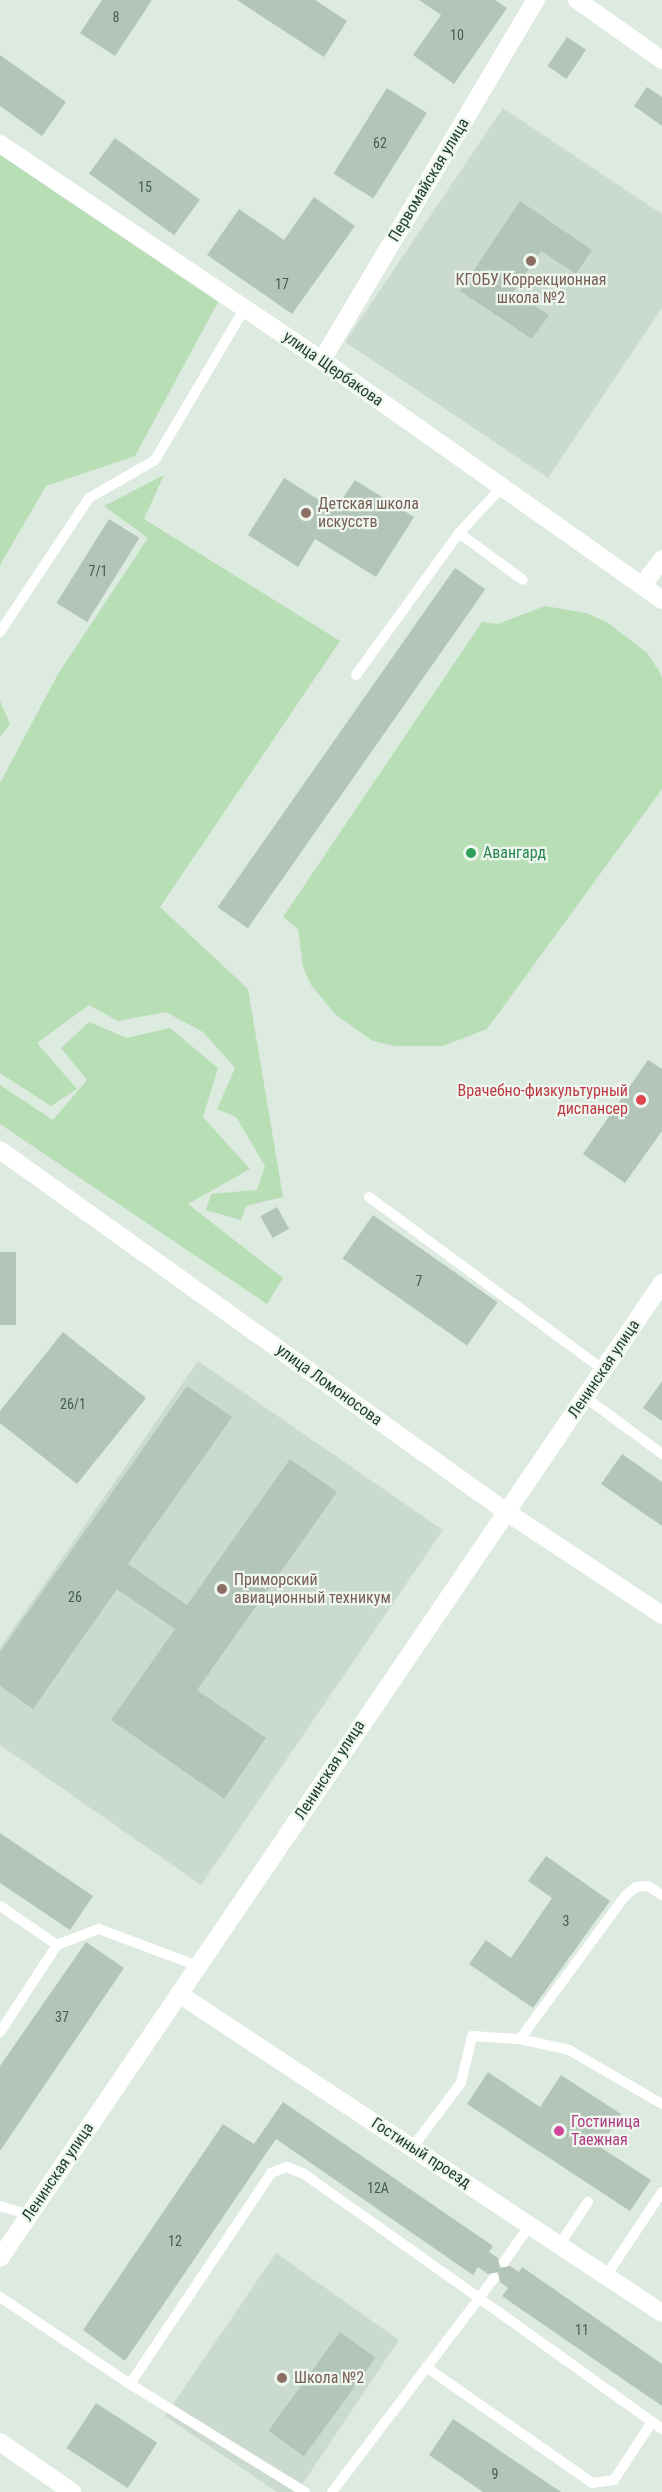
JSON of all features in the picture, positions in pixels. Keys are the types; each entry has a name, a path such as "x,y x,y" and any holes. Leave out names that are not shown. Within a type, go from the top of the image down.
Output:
{"main road":[{"name":"Первомайская улица","path":"322,360 536,0"},
{"path":"577,0 662,60"},
{"name":"улица Щербакова","path":"0,144 322,360 662,600"},
{"path":"642,586 662,559"},
{"name":"улица Ломоносова","path":"0,1150 508,1513 662,1615"},
{"name":"Ленинская улица","path":"0,2258 363,1720 508,1513 662,1283"},
{"name":"Гостиный проезд","path":"179,1994 662,2313"},
{"path":"0,2442 72,2492"}],"lane":[{"path":"0,632 89,498 155,460 245,308"},
{"path":"356,675 459,533 501,488"},
{"path":"459,533 522,580"},
{"path":"369,1197 604,1370"},
{"path":"585,1397 662,1454"},
{"path":"520,2039 625,1896 636,1887 648,1886 662,1896"},
{"path":"0,1906 57,1945"},
{"path":"0,2032 57,1945 99,1929 198,1966"},
{"path":"412,2148 461,2083 472,2036 520,2039 569,2050 662,2104"},
{"path":"130,2384 271,2173 287,2168 304,2174 657,2425 614,2480 592,2483 426,2367"},
{"path":"606,2276 662,2192"},
{"path":"559,2245 588,2202"},
{"path":"0,2206 29,2215"},
{"path":"504,2262 530,2225"},
{"path":"332,2492 494,2278"},
{"path":"0,2297 130,2384 305,2492"}],"shaded area":[{"name":"КГОБУ Коррекционная школа №2","path":"503,108 662,214 662,308 548,478 345,342"},
{"name":"Приморский авиационный техникум","path":"198,1361 443,1530 201,1885 0,1745 0,1648"},
{"name":"Школа №2","path":"276,2253 399,2340 297,2492 277,2492 165,2416"}],"green space":[{"path":"0,151 218,302 135,456 46,486 0,565"},
{"path":"164,475 144,519 340,641 160,907 248,989 283,1197 246,1206 241,1220 206,1210 211,1194 257,1190 265,1166 236,1117 217,1109 235,1068 203,1032 166,1012 118,1021 89,1005 37,1043 77,1089 51,1106 0,1073 0,783 58,674 148,538 104,506"},
{"name":"Авангард","path":"545,606 586,613 608,623 647,653 659,671 662,677 662,789 487,1029 443,1046 395,1046 373,1041 336,1015 311,985 303,967 298,929 283,917 482,622 498,624"},
{"path":"0,701 10,724 0,737"},
{"path":"89,1022 127,1038 170,1028 218,1068 203,1117 250,1169 188,1204 283,1278 267,1304 0,1124 0,1085 53,1120 87,1080 61,1048"}],"building":[{"path":"102,0 152,0 115,56 80,33"},
{"path":"237,0 315,0 347,21 324,57"},
{"path":"419,0 495,0 507,8 454,84 413,55 441,15"},
{"path":"567,37 586,50 566,79 547,66"},
{"path":"0,55 66,102 42,136 0,106"},
{"path":"647,87 662,97 662,126 634,106"},
{"path":"387,88 427,113 373,199 333,174"},
{"path":"115,138 200,200 174,235 89,174"},
{"path":"314,197 355,226 292,314 207,255 239,209 284,240"},
{"path":"520,201 592,250 576,274 541,251 513,292 549,315 532,339 460,291"},
{"path":"284,478 335,510 355,480 414,517 376,577 315,539 298,567 248,535"},
{"path":"109,519 140,538 87,622 57,603"},
{"path":"455,568 485,589 248,928 218,907"},
{"name":"Врачебно-физкультурный диспансер","path":"648,1060 662,1069 662,1131 625,1183 583,1154"},
{"path":"277,1207 289,1229 273,1238 260,1216"},
{"path":"373,1215 498,1302 467,1346 343,1258"},
{"path":"0,1252 16,1252 16,1325 0,1325"},
{"path":"63,1332 146,1398 77,1484 0,1423 0,1411"},
{"path":"662,1381 662,1421 643,1408"},
{"path":"187,1386 232,1417 128,1564 187,1605 290,1459 337,1492 197,1690 266,1738 224,1799 111,1720 175,1629 117,1589 33,1709 0,1686 0,1652"},
{"path":"622,1454 662,1482 662,1526 601,1484"},
{"path":"0,1833 93,1896 70,1930 0,1883"},
{"path":"546,1856 610,1901 533,2008 469,1964 486,1940 511,1958 552,1898 528,1881"},
{"path":"86,1942 124,1968 0,2151 0,2066"},
{"name":"Гостиница Таежная","path":"488,2072 540,2107 561,2075 621,2114 600,2147 651,2180 630,2211 467,2104"},
{"path":"283,2102 493,2246 489,2252 498,2258 500,2268 510,2266 519,2272 522,2267 662,2364 662,2406 502,2296 508,2288 500,2282 498,2272 488,2274 478,2267 473,2275 276,2139 125,2361 83,2330 223,2124 254,2144"},
{"path":"340,2332 376,2358 304,2457 268,2431"},
{"path":"96,2403 157,2443 128,2488 67,2448"},
{"path":"453,2419 561,2492 483,2492 429,2455"}],"place":[{"name":"КГОБУ Коррекционная школа №2","path":"531,261"},
{"name":"Детская школа искусств","path":"306,513"},
{"name":"Авангард","path":"471,853"},
{"name":"Врачебно-физкультурный диспансер","path":"641,1100"},
{"name":"Приморский авиационный техникум","path":"222,1589"},
{"name":"Гостиница Таежная","path":"559,2131"},
{"name":"Школа №2","path":"282,2378"}]}
